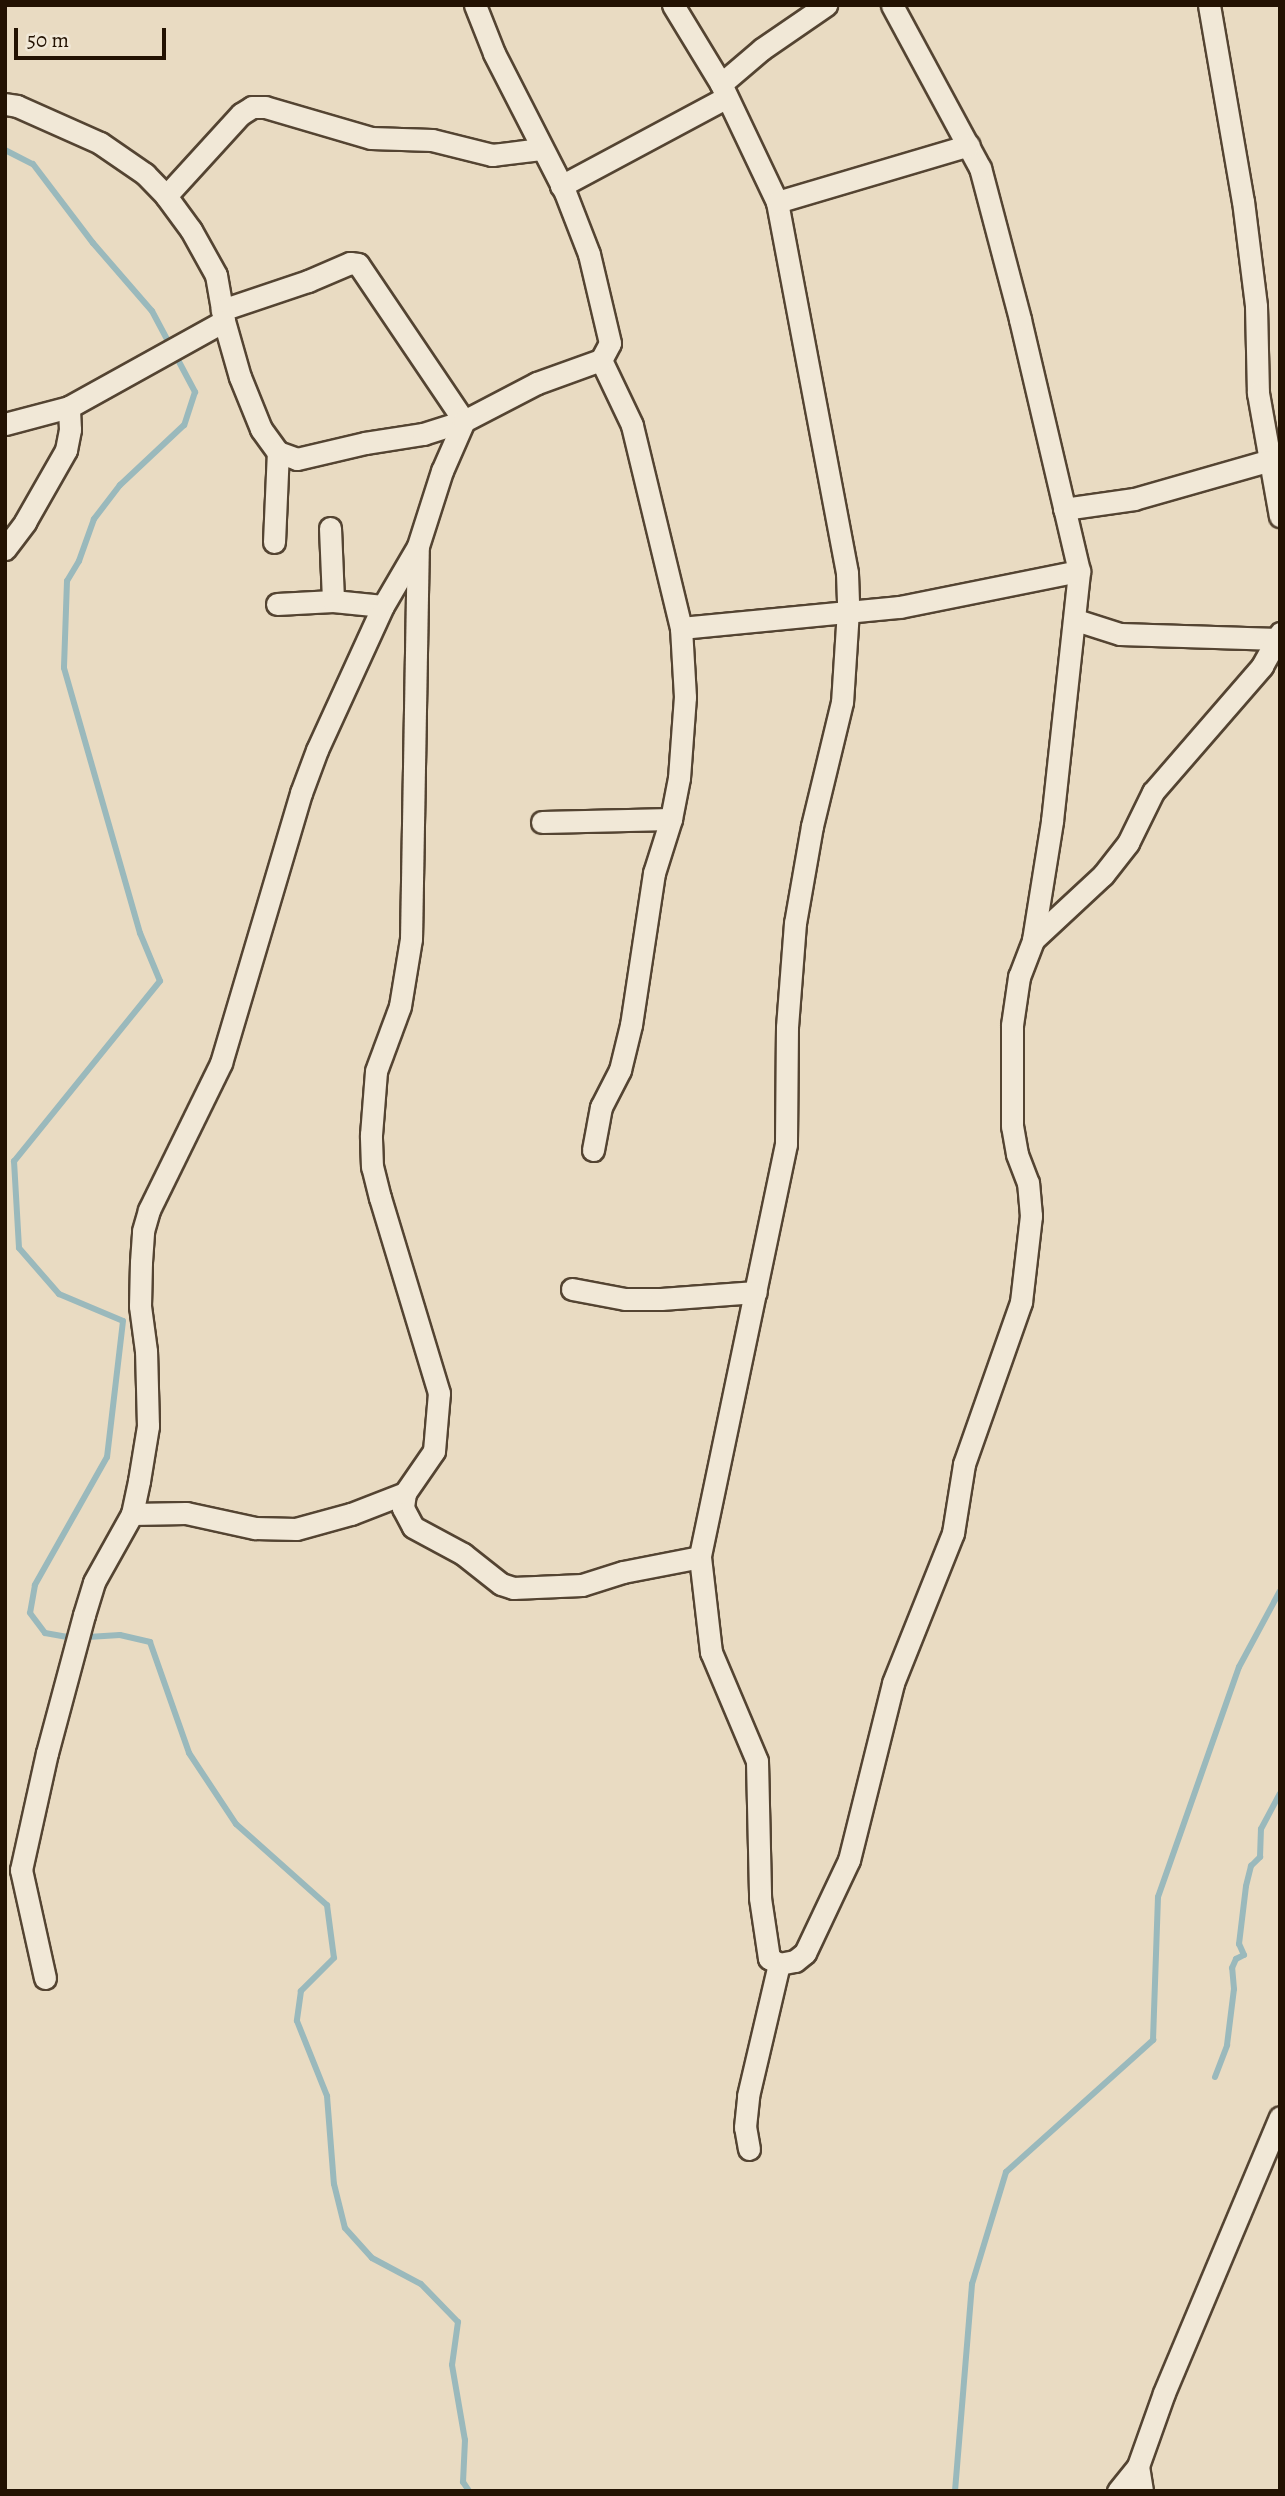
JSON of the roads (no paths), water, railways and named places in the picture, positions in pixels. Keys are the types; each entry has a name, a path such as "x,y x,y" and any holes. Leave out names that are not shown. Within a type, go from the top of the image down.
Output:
{"street":[{"path":"5,104 18,106 100,143 145,174 166,196 191,230 216,275 223,316 240,377 261,429 278,452 297,459 365,443 423,434 464,421 537,383 601,360 610,343 589,254 561,186 474,5"},
{"path":"673,5 724,91 777,202 847,573 848,610 842,702 813,826 795,923 787,1027 786,1144 700,1557 711,1652 757,1761 760,1898 769,1958 779,1964 795,1961 805,1953 849,1860 893,1683 953,1532 964,1464 1021,1302 1031,1216 1028,1184 1017,1153 1012,1126 1010,1057 1019,976 1033,940 1052,821 1076,620 1079,572 1020,319 983,178 969,145 892,5"},
{"path":"561,186 724,91 762,49 826,5"},
{"path":"1209,5 1243,201 1256,306 1258,393 1274,468 1280,516"},
{"path":"166,196 241,114 252,107 265,107 371,138 432,140 492,155 541,149"},
{"path":"777,202 969,145"},
{"path":"5,424 69,407 157,359 223,316 350,263 358,264 464,421"},
{"path":"593,1150 601,1107 620,1070 625,1051 654,873 671,819 679,778 685,697 681,628 632,425 601,360"},
{"path":"5,549 25,522 66,450 70,429 69,407"},
{"path":"45,1978 21,1870 69,1669 94,1582 132,1514 148,1426 146,1351 140,1306 143,1231 157,1192 221,1063 301,793 336,704 383,606 418,546 442,471 464,421"},
{"path":"274,542 278,452"},
{"path":"1064,509 1133,499 1274,468"},
{"path":"331,528 333,601"},
{"path":"418,546 411,939 400,1006 376,1070 371,1135 372,1167 380,1198 439,1393 434,1451 405,1493 403,1508 413,1527 463,1554 500,1584 513,1588 582,1585 623,1572 700,1557"},
{"path":"681,628 925,603 1079,572"},
{"path":"277,604 333,601 383,606"},
{"path":"1033,940 1103,875 1128,843 1162,780 1222,716 1262,666 1279,636 1120,634 1076,620"},
{"path":"542,822 671,819"},
{"path":"572,1289 625,1298 661,1299 757,1292"},
{"path":"132,1514 186,1513 255,1528 296,1529 351,1514 405,1493"},
{"path":"749,2149 745,2127 748,2096 757,2046 779,1964"},
{"path":"1118,2491 1138,2466 1168,2383 1280,2117"},
{"path":"1138,2466 1142,2491"}],"waterway":[{"path":"5,150 33,164 93,243 152,311 195,392 184,425 120,485 94,519 79,561 67,581 64,668 140,933 160,981 14,1161 19,1248 59,1294 123,1321 107,1457 35,1585 30,1613 45,1633 72,1638 120,1635 150,1642 189,1753 236,1824 327,1905 334,1958 301,1991 297,2021 327,2096 334,2184 345,2228 372,2258 421,2284 458,2322 452,2365 465,2440 463,2482 469,2491"},
{"path":"955,2491 972,2284 1006,2172 1153,2040 1158,1897 1239,1667 1280,1591"},
{"path":"1215,2077 1227,2045 1234,1989 1232,1968 1236,1959 1244,1955 1239,1944 1246,1886 1251,1866 1260,1857 1261,1829 1280,1794"}]}
